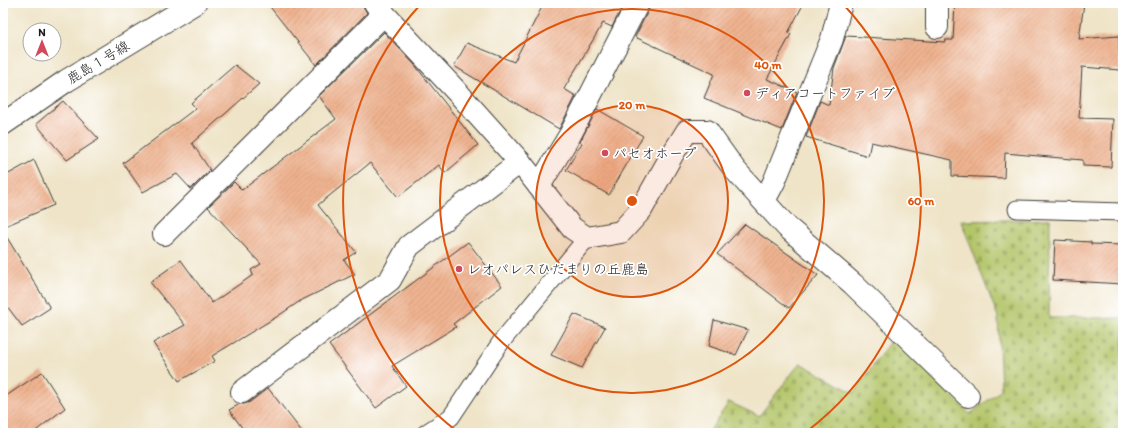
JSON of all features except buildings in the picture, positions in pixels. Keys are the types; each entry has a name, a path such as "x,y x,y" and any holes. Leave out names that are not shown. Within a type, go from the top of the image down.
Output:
{"street":[{"name":"鹿島１号線","path":"3,124 66,81 195,3"},
{"path":"539,186 570,135 638,3"},
{"path":"764,201 774,182 832,39 841,3"},
{"path":"936,3 937,27"},
{"path":"164,234 379,8 454,88 520,162 572,228 587,238 621,232 641,210 687,131 707,131 735,170 787,227 853,284 968,396"},
{"path":"242,392 390,280 409,246 520,162"}],"lane":[{"path":"1017,209 1123,212"},
{"path":"438,431 451,417 501,342 587,238"}],"green space":[{"path":"1050,219 1049,318 1123,318 1123,433 780,433 771,427 767,433 708,433 729,402 759,416 800,363 854,393 893,337 970,414 1001,390 998,317 961,221"}],"place":[{"name":"ディアコートファイブ","path":"747,93"},
{"name":"パセオホープ","path":"605,153"},
{"name":"レオパレスひだまりの丘鹿島","path":"459,269"}]}
